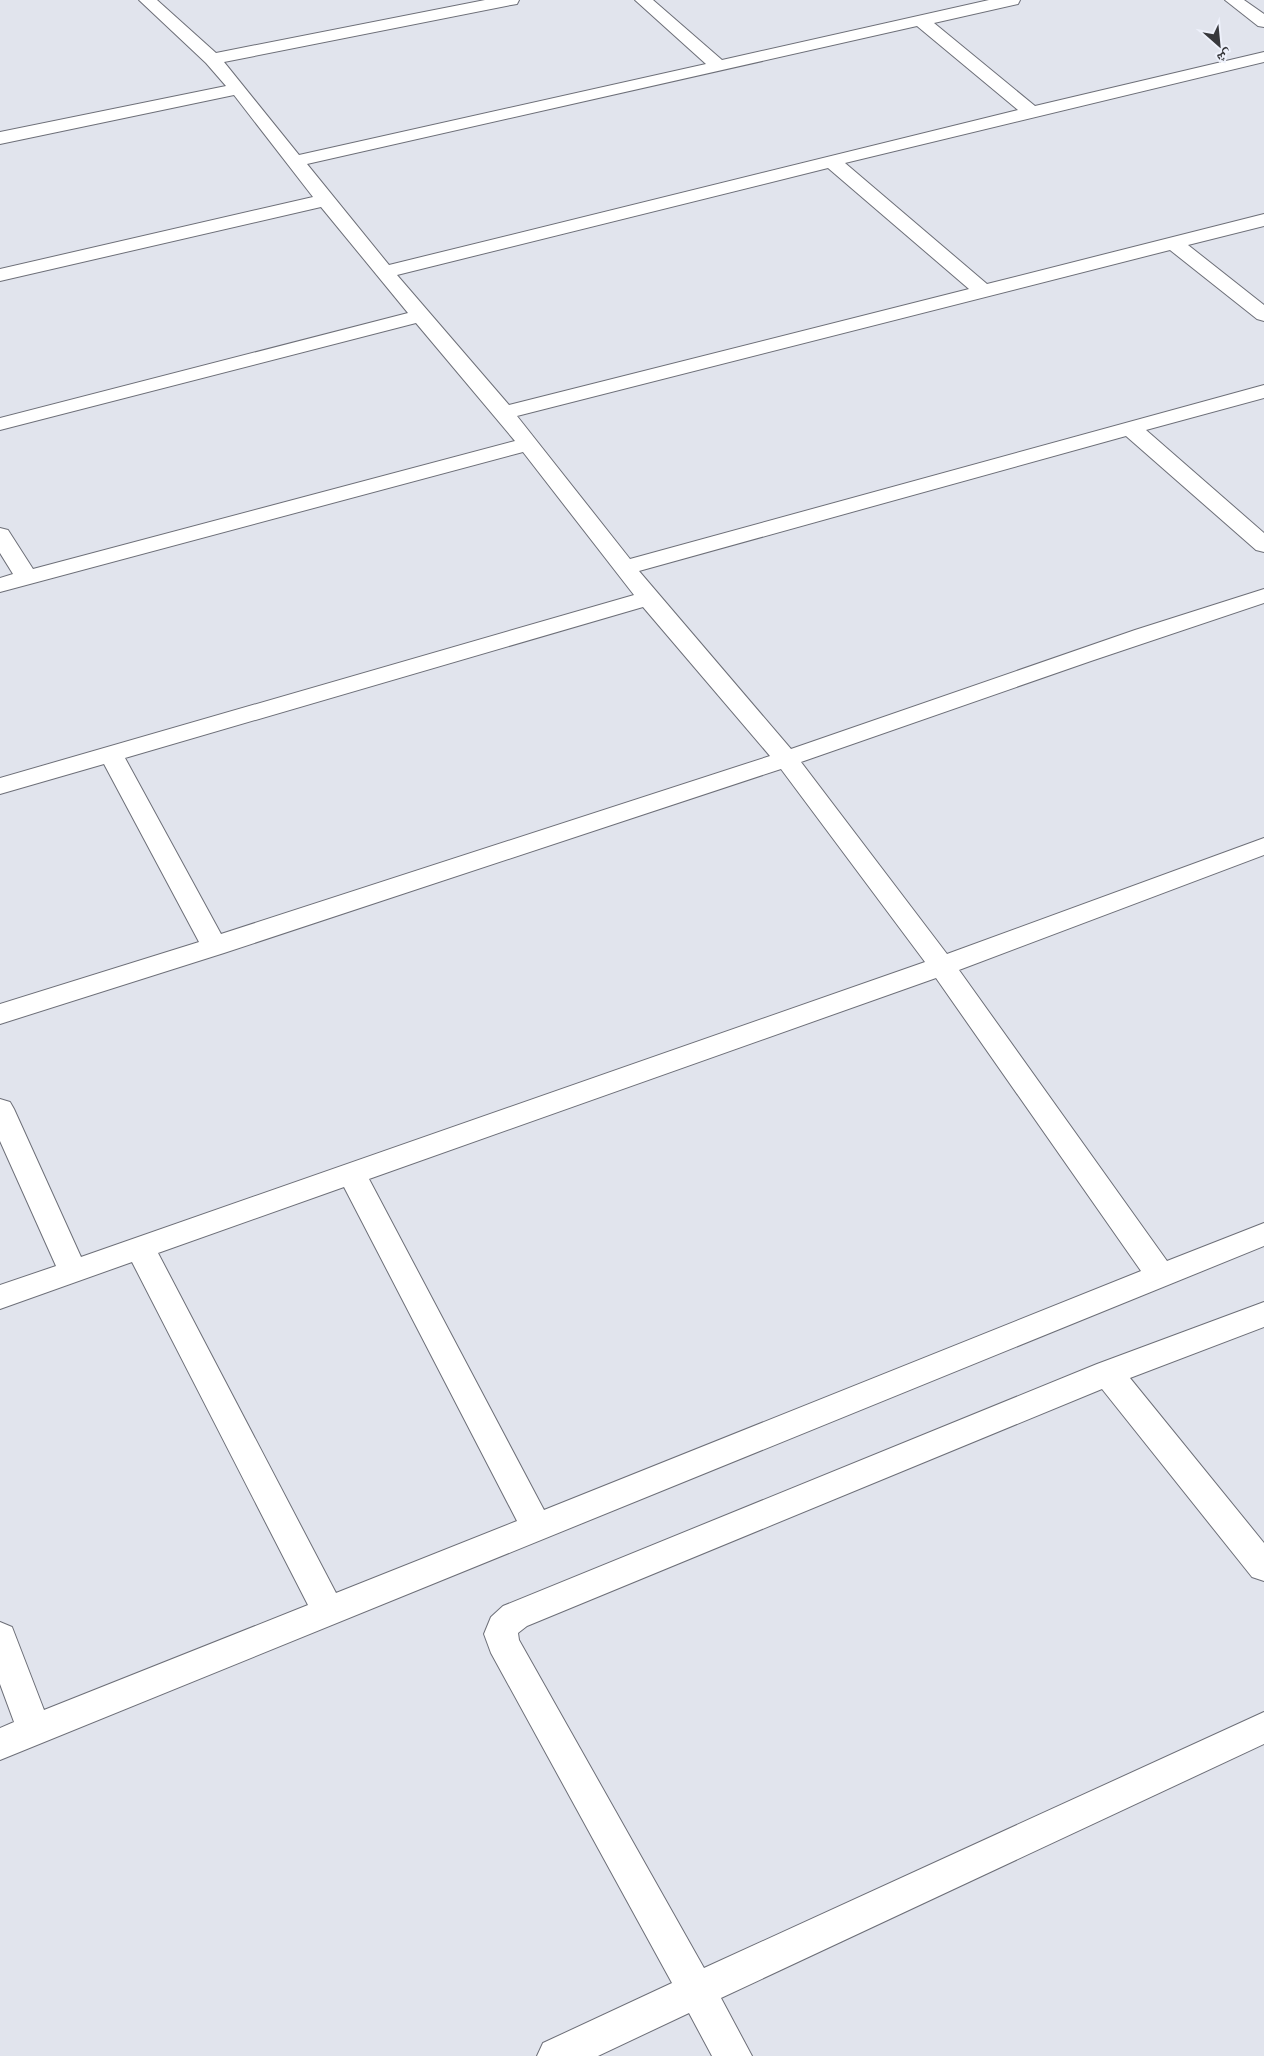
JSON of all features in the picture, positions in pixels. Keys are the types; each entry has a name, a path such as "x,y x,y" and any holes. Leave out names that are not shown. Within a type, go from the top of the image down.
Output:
{"street":[{"path":"147,0 212,59 238,89 325,200 420,316 529,444 648,598 786,759 942,966 1160,1274"},
{"path":"212,59 511,0"},
{"path":"643,0 719,66"},
{"path":"296,161 1012,0"},
{"path":"1233,0 1264,22"},
{"path":"920,20 1030,111"},
{"path":"385,272 832,162 1030,111 1264,57"},
{"path":"0,138 238,89"},
{"path":"832,162 982,290"},
{"path":"0,275 325,200"},
{"path":"504,413 982,290 1264,220"},
{"path":"1172,242 1264,314"},
{"path":"0,424 420,316"},
{"path":"624,568 1264,391"},
{"path":"1130,428 1264,545"},
{"path":"0,585 529,444"},
{"path":"0,535 27,578"},
{"path":"0,1014 215,946 786,759 1186,620 1264,596"},
{"path":"0,786 648,598"},
{"path":"111,755 215,946"},
{"path":"0,1297 942,966 1264,846"},
{"path":"0,1109 73,1271"},
{"path":"351,1173 537,1528"},
{"path":"0,1744 1160,1274 1264,1234"},
{"path":"140,1248 329,1612"},
{"path":"733,2056 503,1644 500,1634 503,1624 515,1616 1108,1373 1264,1314"},
{"path":"1108,1373 1264,1567"},
{"path":"0,1638 34,1730"},
{"path":"556,2056 1264,1727"}]}
